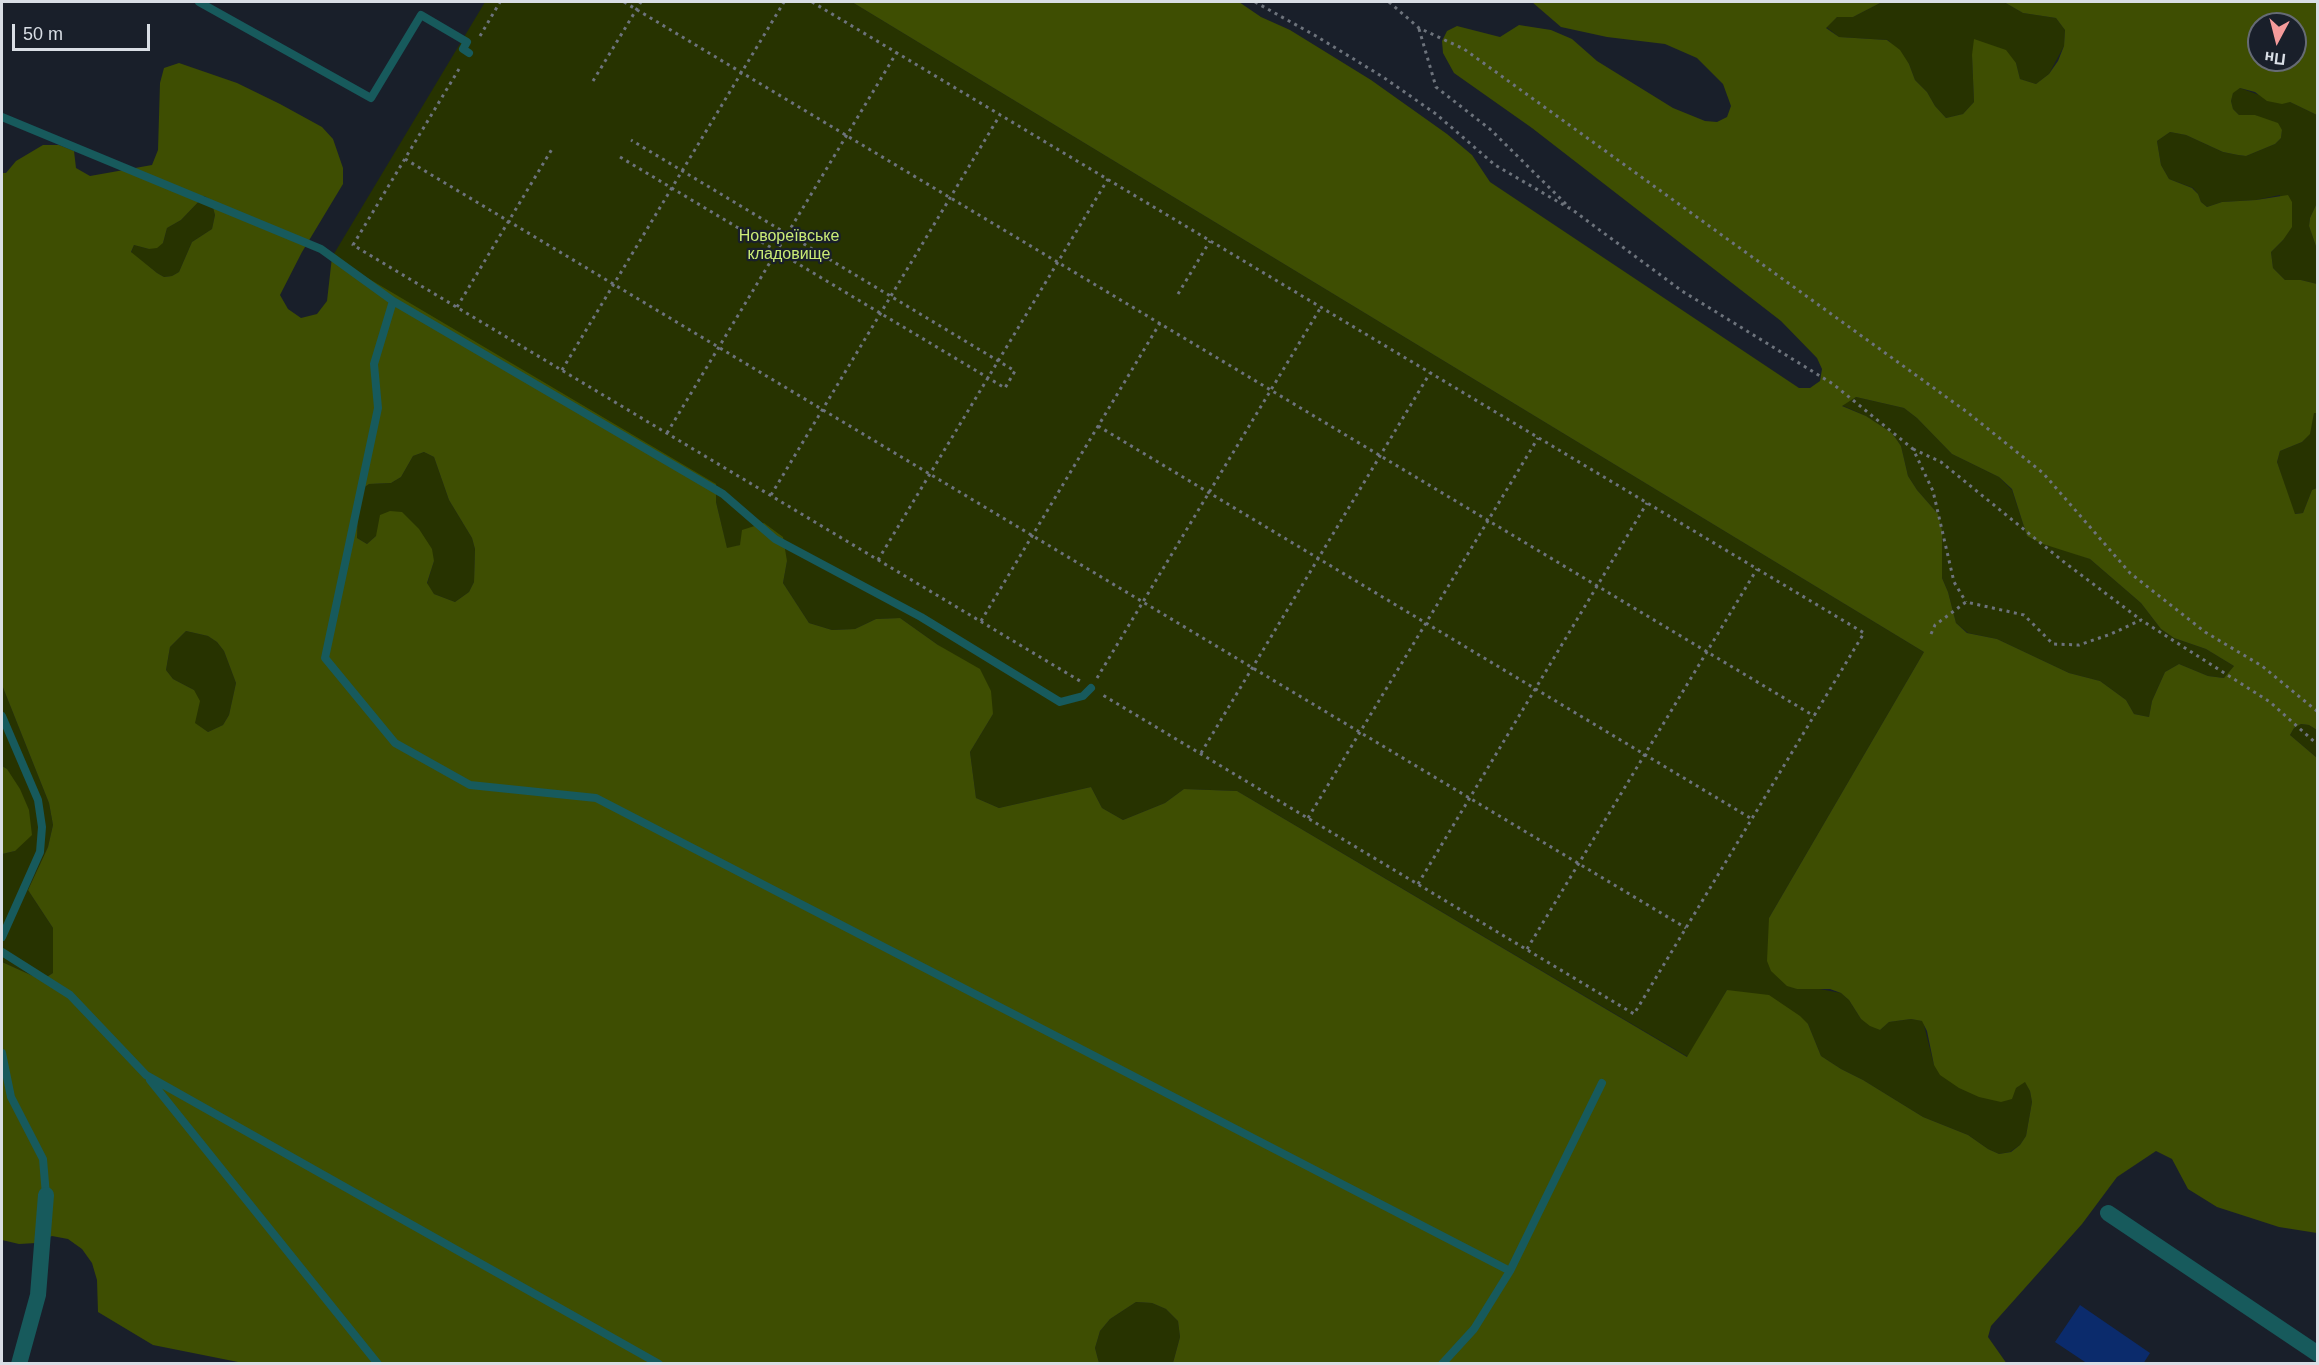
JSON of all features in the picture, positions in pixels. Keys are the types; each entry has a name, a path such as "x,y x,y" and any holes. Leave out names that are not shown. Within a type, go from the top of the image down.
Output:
{"street":[{"path":"19,1364 38,1295 46,1196"},
{"path":"2108,1213 2318,1354"}],"lane":[{"path":"199,2 371,98 422,15 467,42 463,49 469,53"},
{"path":"2,117 321,249 393,301 723,494 775,539 921,617 1060,702 1083,696 1091,688"},
{"path":"393,301 374,364 378,408 325,658 395,743 470,784 597,798 1510,1271"},
{"path":"2,716 38,800 42,827 40,852 2,937"},
{"path":"2,952 70,995 146,1075 378,1364"},
{"path":"2,1053 11,1097 43,1159 46,1196"},
{"path":"146,1075 658,1364"},
{"path":"1442,1364 1474,1329 1510,1271 1602,1083"}],"path":[{"path":"480,36 500,2"},
{"path":"624,2 1814,716"},
{"path":"593,81 641,2"},
{"path":"562,370 784,2"},
{"path":"459,69 354,245 1634,1014 1864,633 812,2"},
{"path":"1255,2 1383,77 1436,114 1495,165 1574,212 1682,291 1833,384 1912,449 1941,462 2064,562 2141,620 2270,702 2318,745"},
{"path":"1389,2 1419,28 1464,49 1967,412 2043,473 2130,573 2205,632 2262,666 2318,712"},
{"path":"1419,28 1436,87 1491,130 1574,212"},
{"path":"667,433 897,52"},
{"path":"771,495 1000,115"},
{"path":"620,157 1005,388 1015,370 631,140"},
{"path":"457,307 552,149"},
{"path":"405,159 1686,928"},
{"path":"878,560 1108,179"},
{"path":"1178,294 1210,241"},
{"path":"1091,688 1321,307"},
{"path":"981,621 1160,323"},
{"path":"1201,753 1430,373"},
{"path":"1098,426 1752,819"},
{"path":"1308,818 1538,438"},
{"path":"1912,449 1934,491 1954,582 1966,602 2024,615 2053,644 2079,645 2141,620"},
{"path":"1418,884 1647,503"},
{"path":"1527,949 1757,569"},
{"path":"1931,634 1935,625 1966,602"}],"green space":[{"name":"Новореївське кладовище","path":"485,2 852,2 1924,652 1769,918 1797,989 1809,987 1841,993 1849,1000 1861,1019 1880,1030 1889,1022 1911,1019 1923,1021 1934,1065 2016,1088 2025,1081 2032,1102 2026,1136 2020,1145 2010,1152 1999,1154 1968,1135 1923,1117 1821,1056 1808,1024 1727,990 1688,1057 1237,791 1184,789 1165,803 1123,820 1102,808 1091,787 999,808 976,798 970,752 993,714 938,645 900,618 876,619 855,629 832,630 809,623 783,583 787,561 740,545 727,549 716,502 332,257"},
{"path":"852,2 1239,2 1261,17 1290,30 1371,80 1447,134 1472,155 1490,182 1799,388 1810,388 1820,381 1822,369 1817,358 1781,321 1532,128 1454,73 1443,53 1442,41 1447,31 1457,26 1500,37 1519,25 1551,30 1572,39 1597,61 1673,108 1705,121 1717,122 1727,117 1731,106 1723,84 1697,58 1665,44 1607,37 1561,27 1532,2 1882,2 1853,17 1837,17 1826,28 1839,37 1887,40 1900,50 1915,80 1946,118 1963,114 1974,102 1972,55 1974,39 2006,50 2016,63 2020,79 2036,84 2049,74 2058,61 2064,46 2065,30 2056,18 2023,13 2004,2 2317,2 2317,115 2290,102 2282,104 2267,101 2255,92 2240,88 2233,93 2231,101 2233,109 2239,115 2255,115 2278,123 2282,130 2281,138 2275,144 2246,156 2223,152 2186,135 2170,132 2157,141 2161,165 2169,179 2192,188 2207,207 2222,202 2288,195 2292,202 2292,227 2271,252 2273,268 2285,280 2301,280 2317,284 2317,413 2314,413 2310,434 2302,442 2280,451 2277,462 2295,514 2303,513 2312,490 2317,488 2317,730 2309,725 2301,724 2294,728 2290,735 2317,758 2317,1233 2279,1227 2217,1207 2188,1189 2172,1159 2156,1151 2117,1177 2082,1224 1991,1326 1988,1337 2007,1364 1173,1363 1180,1337 1178,1321 1166,1309 1152,1303 1136,1302 1110,1319 1100,1331 1095,1348 1099,1363 243,1363 153,1345 98,1312 97,1280 92,1263 82,1249 68,1239 52,1236 36,1243 19,1244 2,1240 2,962 42,980 53,973 53,928 28,890 48,847 53,825 49,803 2,685 2,173 6,173 16,161 43,145 59,145 74,151 76,168 90,176 152,165 158,150 160,83 164,68 179,63 237,83 322,127 333,139 343,168 343,184 302,252 280,295 288,309 301,318 317,314 327,301 332,257 716,484 716,502 727,548 740,545 742,530 764,523 783,537 787,561 783,583 809,623 832,630 855,629 876,619 900,618 938,645 980,669 991,691 993,714 970,752 976,798 999,808 1091,787 1102,808 1123,820 1165,803 1184,789 1237,791 1687,1057 1727,990 1769,995 1808,1024 1821,1056 1841,1069 1923,1117 1968,1135 1999,1154 2011,1152 2020,1145 2026,1136 2032,1102 2025,1082 2016,1088 2012,1099 2001,1102 1979,1097 1959,1088 1940,1075 1934,1065 1927,1031 1922,1021 1911,1019 1889,1022 1880,1030 1861,1019 1849,1000 1841,993 1830,989 1797,989 1787,986 1771,971 1767,961 1769,918 1924,652","holes":["204,196 211,200 215,215 212,229 192,242 179,272 164,277 131,252 134,245 149,249 157,248 163,243 167,228 181,220","1856,397 1904,408 1952,454 1999,477 2012,489 2027,536 2043,544 2090,559 2141,603 2161,629 2174,638 2206,649 2234,666 2224,678 2208,676 2179,664 2165,672 2152,701 2149,717 2134,714 2126,700 2100,681 2069,673 1997,639 1967,633 1956,623 1942,578 1942,530 1938,514 1908,476 1901,446 1892,433 1866,416 1842,406","424,452 434,457 449,500 472,538 475,549 474,582 469,592 455,602 434,594 427,583 434,561 432,549 419,529 402,512 390,511 380,515 376,536 367,544 357,538 359,491 369,484 391,483 401,477 413,456","186,631 208,636 224,651 236,683 229,715 223,725 208,732 195,723 200,701 194,690 173,679 166,670 170,647"]},
{"path":"1882,2 2004,2 2023,13 2056,18 2065,30 2064,46 2049,74 2036,84 2020,79 2016,63 1972,55 1974,102 1963,114 1946,118 1915,80 1909,64 1888,40 1839,37 1826,27 1837,17 1853,17"},
{"path":"2240,88 2290,102 2317,115 2317,203 2309,226 2317,249 2317,284 2301,280 2285,280 2273,268 2271,252 2283,240 2280,195 2256,200 2222,202 2207,207 2201,202 2193,188 2169,179 2161,165 2157,141 2170,132 2186,135 2223,152 2246,156 2275,144 2281,138 2282,130 2255,115 2239,115 2233,109 2231,101 2233,92"},
{"path":"204,196 211,200 215,215 212,229 192,242 179,272 164,277 131,253 134,245 149,249 163,243 167,228 181,220"},
{"path":"2317,203 2317,249 2309,226"},
{"path":"1856,397 1904,408 1952,454 1999,477 2012,490 2027,536 2090,559 2141,603 2161,629 2174,638 2206,649 2234,666 2225,678 2208,676 2179,664 2165,672 2152,701 2149,717 2134,714 2126,700 2100,681 2069,673 1997,639 1968,633 1956,623 1942,578 1942,530 1938,514 1908,476 1901,446 1892,433 1866,416 1841,405"},
{"path":"2314,412 2317,413 2317,488 2312,490 2303,513 2294,514 2277,462 2280,451 2302,442 2309,434"},
{"path":"424,452 434,457 449,500 472,538 475,549 474,582 469,592 455,602 434,594 427,584 434,561 376,536 367,544 357,538 359,491 369,484 391,483 401,477 413,456"},
{"path":"186,631 208,636 217,642 224,651 236,683 229,715 223,725 208,732 194,723 194,690 173,679 166,670 170,647"},
{"path":"2,685 49,803 53,825 48,847 28,890 53,928 53,973 42,980 2,962 2,854 15,851 7,769 2,766"},
{"path":"2301,724 2309,725 2317,730 2317,758 2290,735 2294,728"},
{"path":"2,766 7,769 20,789 29,810 32,835 15,851 2,854"},
{"path":"1136,1302 1152,1303 1166,1309 1178,1321 1180,1337 1173,1363 1099,1363 1095,1348 1100,1331 1110,1319"}],"building":[{"path":"2080,1305 2150,1353 2143,1364 2088,1364 2055,1342"}]}
